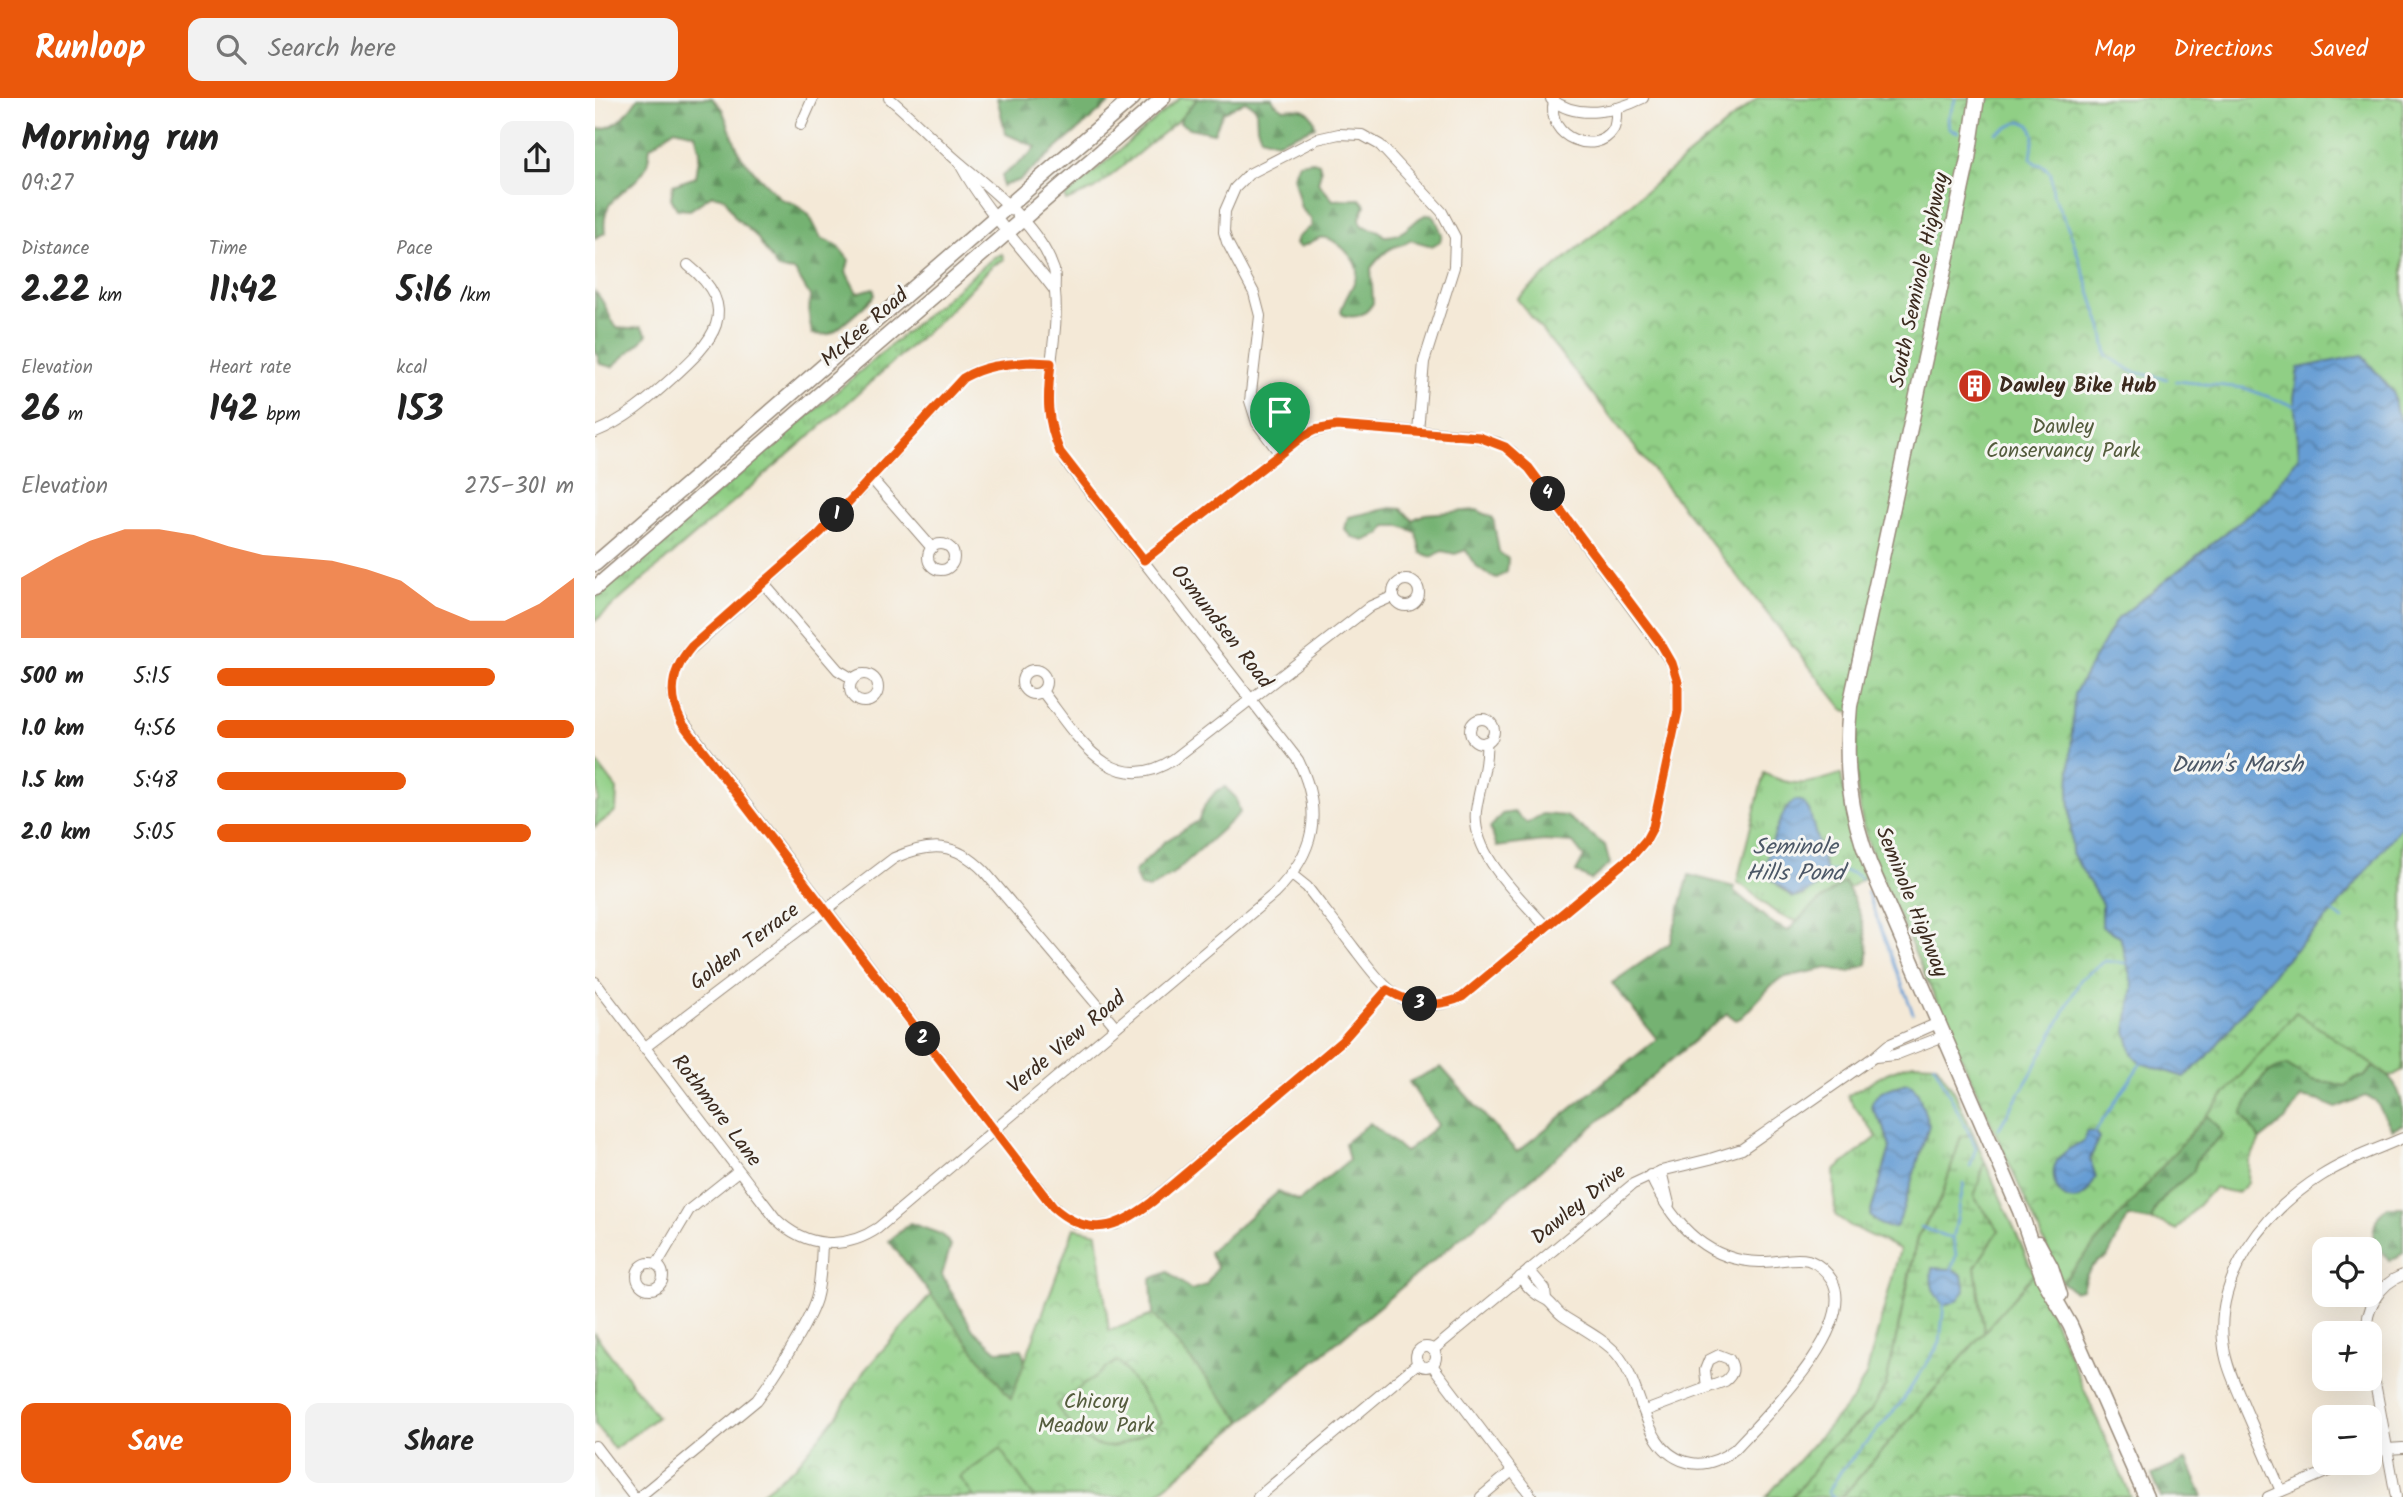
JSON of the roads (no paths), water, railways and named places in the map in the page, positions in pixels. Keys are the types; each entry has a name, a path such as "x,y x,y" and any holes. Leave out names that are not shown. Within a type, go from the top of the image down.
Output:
{"main road":[{"name":"McKee Road","path":"595,564 1133,98"},
{"name":"McKee Road","path":"595,589 1163,98"},
{"name":"South Seminole Highway","path":"1900,470 1968,159 1977,98"},
{"name":"Seminole Highway","path":"1900,470 1850,706 1847,763 1853,813 1861,841 1941,1029 2020,1211 2051,1267 2070,1325 2146,1497"}],"street":[{"path":"801,125 813,98"},
{"name":"Osmundsen Road","path":"889,98 1009,206 1033,234 1053,268 1057,312 1048,410 1052,432 1060,452 1298,760 1307,778 1313,812 1310,836 1303,857 1292,875"},
{"path":"1552,100 1564,107 1584,112 1616,108 1643,98"},
{"path":"1552,100 1552,114 1556,125 1575,140 1598,141 1608,136 1615,126 1616,108"},
{"path":"1280,454 1257,423 1250,401 1260,316 1254,293 1227,242 1224,232 1225,211 1235,188 1249,174 1317,139 1339,134 1362,135 1380,145 1442,212 1455,237 1454,267 1424,362 1418,431"},
{"name":"Osmundsen Road","path":"959,162 995,218 1032,259 1055,291"},
{"path":"595,432 613,425 633,411 702,352 712,337 718,318 713,294 699,274 688,265"},
{"path":"1051,363 991,366 977,369 963,378 820,533 685,654 674,676 673,692 682,723 993,1131 1059,1213 1084,1226 1105,1227 1116,1224 1152,1202 1332,1050 1387,990"},
{"path":"1144,560 1303,436 1326,428 1349,426 1490,439 1518,457 1661,644 1672,663 1678,682 1678,711 1656,812 1646,840 1633,855 1472,990 1452,1001 1439,1004 1419,1004 1387,990 1307,887 1292,875"},
{"path":"871,478 932,548"},
{"path":"764,584 838,670 853,679"},
{"path":"1042,691 1097,759 1114,769 1139,773 1162,767 1371,606 1394,596"},
{"path":"1486,742 1487,754 1476,823 1479,843 1493,865 1546,927"},
{"name":"Golden Terrace","path":"644,1048 894,858 916,848 933,846 951,849 971,858 1117,1027"},
{"name":"Verde View Road","path":"822,1244 847,1242 871,1233 1274,894 1292,875"},
{"name":"Rothmore Lane","path":"595,982 737,1171 784,1227 801,1238 822,1244"},
{"name":"Dawley Drive","path":"1433,1350 1619,1194 1650,1175 1742,1149 1874,1058 1895,1055 1941,1029"},
{"path":"2281,1491 2226,1358 2222,1332 2228,1288 2255,1239 2296,1195 2322,1175 2403,1138"},
{"path":"657,1264 689,1210 737,1171"},
{"path":"1661,1171 1670,1208"},
{"path":"1520,1278 1562,1315 1615,1352 1630,1374 1655,1437 1668,1454 1687,1462 1711,1463 1735,1449 1801,1377 1826,1334 1836,1293 1830,1277 1814,1262 1798,1258 1755,1262 1719,1254 1688,1233 1661,1197 1650,1175"},
{"path":"595,1447 636,1497 757,1400 816,1298 822,1244"},
{"path":"1529,1270 1545,1289 1546,1299"},
{"path":"2368,1321 2368,1313 2375,1299 2385,1286 2403,1275"},
{"path":"1427,1347 1433,1350 1436,1358 1432,1365 1426,1367 1418,1363 1418,1350 1427,1347"},
{"path":"1258,1497 1418,1363"},
{"path":"1432,1365 1532,1497"},
{"path":"1645,1411 1707,1388"},
{"path":"2376,1391 2396,1497"},
{"path":"2382,1450 2403,1448"},
{"path":"1481,1497 1512,1471"},
{"path":"2268,1497 2319,1475"}],"water":[{"name":"Dunn's Marsh","path":"2362,355 2393,392 2396,410 2403,423 2403,824 2333,912 2283,962 2207,1057 2184,1077 2141,1063 2132,1054 2126,1031 2133,987 2120,936 2102,927 2102,904 2072,853 2069,790 2074,694 2116,620 2268,499 2299,456 2294,398 2298,368"},
{"name":"Seminole Hills Pond","path":"1796,800 1803,802 1809,810 1826,872 1821,882 1813,889 1793,897 1769,877 1765,868 1780,820 1790,804"},
{"path":"1907,1083 1918,1093 1929,1125 1900,1219 1896,1227 1888,1227 1878,1223 1870,1215 1890,1148 1884,1127 1871,1107 1880,1093"},
{"path":"2087,1131 2095,1132 2099,1138 2090,1159 2096,1177 2087,1192 2072,1200 2060,1193 2054,1178 2054,1169 2063,1154 2084,1141"},
{"path":"1932,1268 1952,1269 1962,1275 1965,1291 1957,1301 1944,1305 1940,1301 1933,1288"}],"waterway":[{"path":"1956,98 1948,118 1949,129 1958,132"},
{"path":"1996,133 2021,121 2030,125 2034,135 2031,158 2051,173 2053,194 2071,234 2102,328 2107,356 2134,372 2167,379"},
{"path":"2176,381 2244,388 2295,406"},
{"path":"1826,872 1849,872 1861,879"},
{"path":"1867,892 1913,1013"},
{"path":"2333,912 2343,920"},
{"path":"1998,1130 2034,1069 2081,979 2105,961 2125,963"},
{"path":"2095,1132 2141,1063"},
{"path":"1934,1064 1976,1147 1970,1167"},
{"path":"1952,1269 1956,1255 1953,1239 1964,1183"},
{"path":"1921,1227 1953,1239"},
{"path":"1834,1497 1828,1492 1841,1471 1901,1403 1940,1343 1944,1303"}],"place":[{"name":"Dawley Bike Hub","path":"1975,386"}],"park label":[{"name":"Dawley Conservancy Park","path":"2063,439"},
{"name":"Chicory Meadow Park","path":"1096,1414"}]}
